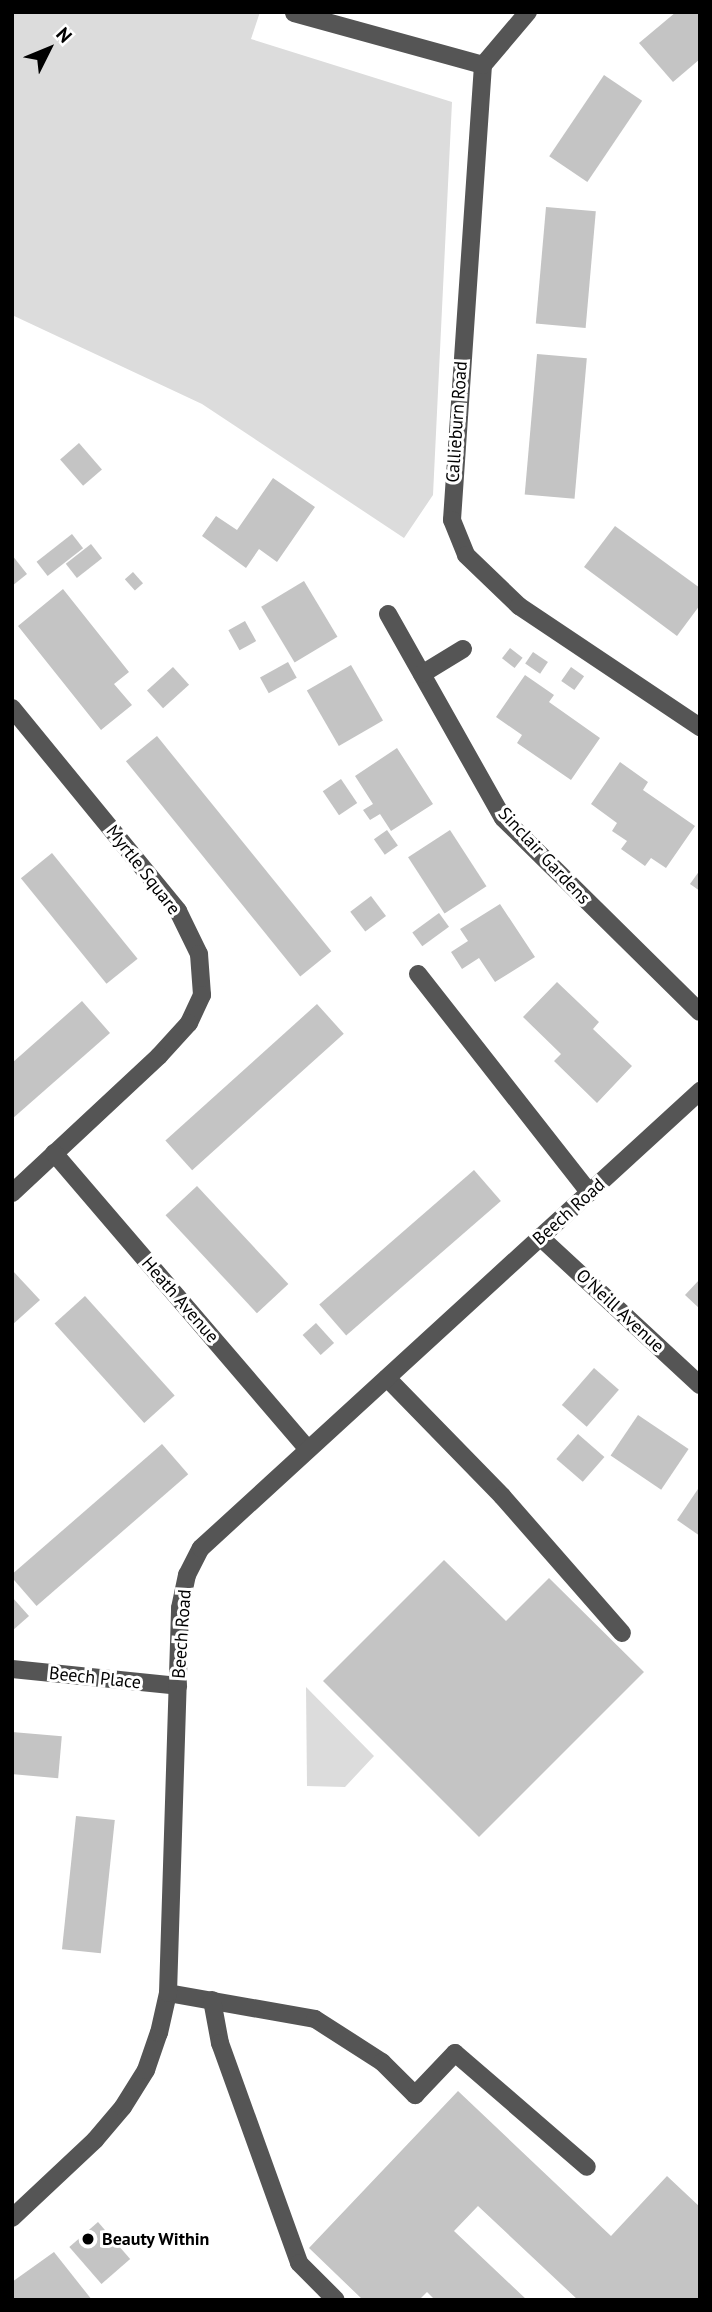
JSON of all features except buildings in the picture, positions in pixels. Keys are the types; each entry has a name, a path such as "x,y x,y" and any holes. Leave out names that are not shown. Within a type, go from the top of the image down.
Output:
{"street":[{"path":"294,13 483,65 528,12"},
{"name":"Callieburn Road","path":"483,65 452,520 466,555 519,606 700,727"},
{"name":"Sinclair Gardens","path":"388,614 503,818 700,1012"},
{"path":"422,674 463,649"},
{"name":"Myrtle Square","path":"12,1193 189,1023 202,995 199,954 178,911 13,712"},
{"path":"418,974 590,1193"},
{"name":"Beech Road","path":"15,2211 123,2107 146,2070 168,1993 180,1608 187,1575 201,1548 306,1447 387,1378 700,1091"},
{"name":"Heath Avenue","path":"54,1153 306,1447"},
{"name":"O'Neill Avenue","path":"540,1237 700,1385"},
{"path":"387,1378 502,1496 622,1633"},
{"name":"Beech Place","path":"12,1669 178,1686"},
{"path":"168,1993 314,2019 382,2062 415,2095 455,2053 587,2166"},
{"path":"212,2000 219,2043 299,2263 336,2300"}],"shaded area":[{"path":"12,12 260,12 251,39 452,102 433,495 404,538 202,404 12,315"},
{"path":"306,1687 374,1756 345,1787 307,1786"}],"place":[{"name":"Beauty Within","path":"88,2239"}]}
